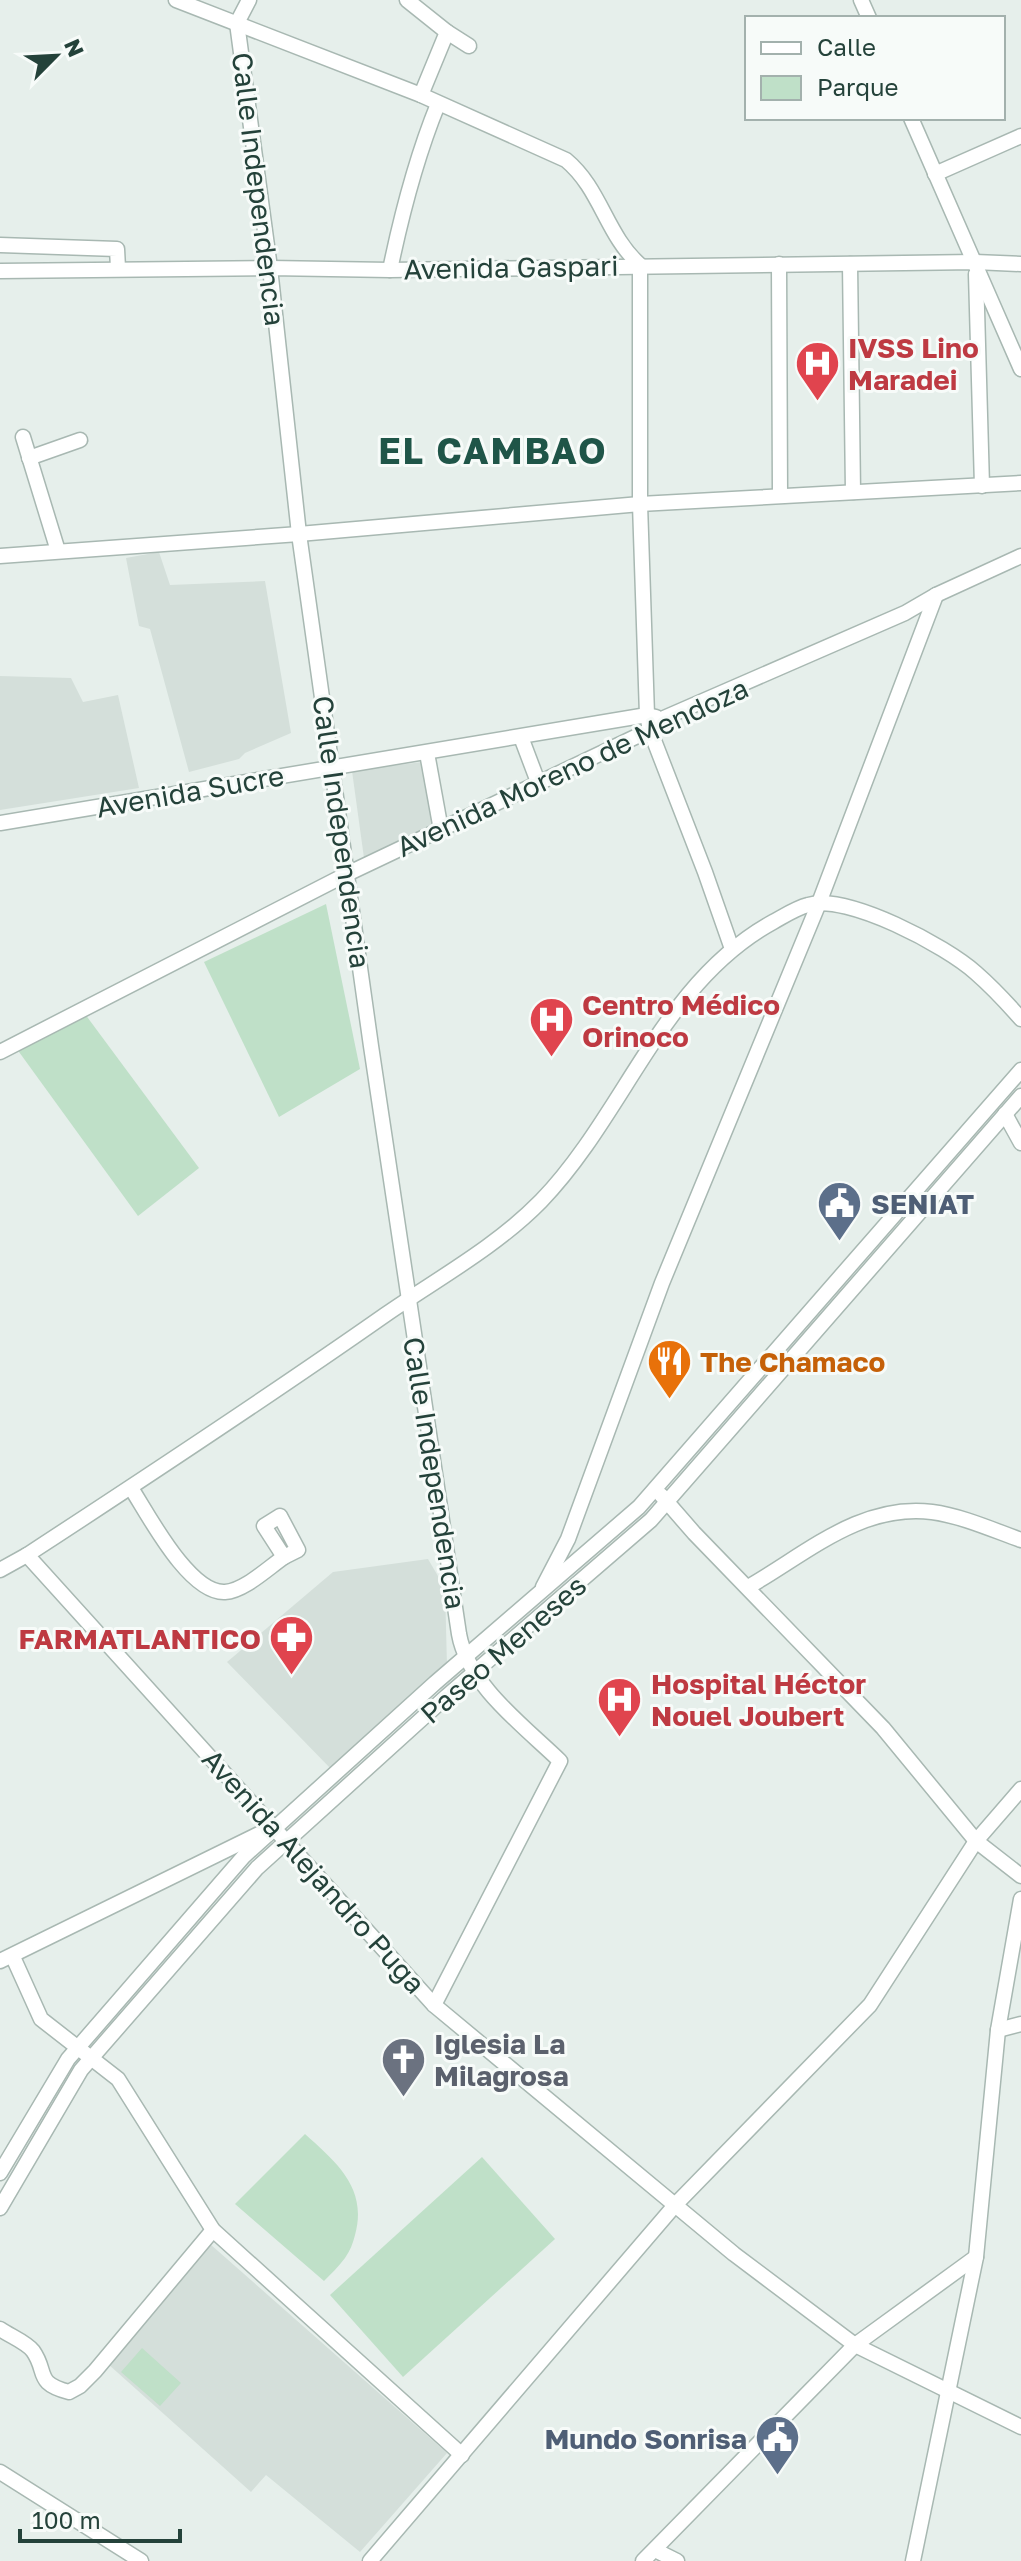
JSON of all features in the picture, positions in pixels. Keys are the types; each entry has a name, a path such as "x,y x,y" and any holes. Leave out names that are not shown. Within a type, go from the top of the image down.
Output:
{"street":[{"path":"176,0 421,95 566,160 583,173 619,244 640,265 640,504 648,722 732,949"},
{"name":"Calle Independencia","path":"249,0 237,23 270,268 299,534 408,1299 459,1634 469,1665"},
{"path":"407,0 469,46"},
{"path":"421,95 447,32"},
{"path":"390,270 405,197 438,104"},
{"path":"912,120 1021,369"},
{"path":"935,174 1021,136"},
{"path":"0,245 117,249 118,268"},
{"path":"975,262 982,486"},
{"path":"779,264 780,495"},
{"path":"850,264 853,492"},
{"name":"Avenida Gaspari","path":"0,271 1021,264"},
{"path":"23,437 58,551"},
{"path":"29,458 80,440"},
{"path":"0,556 640,504 1021,483"},
{"name":"Avenida Moreno de Mendoza","path":"0,1052 347,874 538,782 648,722 664,718 905,613 936,595 1021,556"},
{"path":"540,1594 568,1539 662,1283 819,903 936,595"},
{"name":"Avenida Sucre","path":"0,823 334,766 521,737 648,722"},
{"path":"521,737 538,782"},
{"path":"427,753 441,830"},
{"path":"0,1570 131,1488 503,1234 539,1203 564,1175 672,1015 709,970 753,933 786,915 805,905 819,903 837,903 860,911 946,950 975,972 1021,1019"},
{"name":"Paseo Meneses","path":"0,2208 65,2094 91,2058 257,1868 540,1594 617,1527 656,1488 1021,1070"},
{"name":"Paseo Meneses","path":"0,2173 50,2085 78,2046 244,1856 274,1827 469,1665 629,1541 667,1502 1021,1096"},
{"path":"1005,1114 1021,1143"},
{"path":"131,1488 184,1567 212,1590 226,1592 235,1589 284,1557"},
{"path":"656,1488 883,1728 976,1841 1021,1876"},
{"path":"748,1587 866,1518 903,1510 936,1512 1021,1540"},
{"name":"Avenida Alejandro Puga","path":"27,1555 434,2005 734,2254 855,2345 1021,2427"},
{"path":"434,2005 560,1761 469,1665"},
{"path":"370,2561 676,2204 870,2005 976,1841 1021,1789"},
{"path":"274,1827 6,1959 41,2019 118,2079 213,2230 462,2455"},
{"path":"913,2561 976,2257 998,2030 1021,1899"},
{"path":"998,2030 1021,2024"},
{"path":"0,2329 31,2349 40,2374 54,2389 69,2392 95,2371 213,2230"},
{"path":"643,2561 855,2345 976,2257"},
{"path":"0,2472 141,2561"},
{"path":"655,2550 677,2561"}],"shaded area":[{"path":"159,552 170,585 265,581 291,733 245,753 239,759 189,772 150,629 139,626 126,558"},
{"path":"0,676 71,678 83,702 118,695 139,788 0,810"},
{"path":"422,762 433,826 364,858 352,771"},
{"path":"428,1559 445,1588 447,1666 332,1770 227,1662 333,1572"},
{"path":"210,2244 447,2453 360,2552 266,2475 251,2492 108,2364"}],"green space":[{"path":"326,904 360,1069 279,1117 204,962"},
{"path":"82,1010 199,1168 138,1216 14,1045"},
{"path":"305,2134 338,2166 357,2203 358,2218 351,2247 343,2261 324,2281 235,2204"},
{"path":"482,2157 555,2239 403,2377 330,2295"},
{"path":"142,2348 181,2383 160,2406 121,2372"}],"place":[{"name":"IVSS Lino Maradei","path":"817,402"},
{"name":"Centro Médico Orinoco","path":"551,1059"},
{"name":"SENIAT","path":"840,1242"},
{"name":"The Chamaco","path":"669,1400"},
{"name":"FARMATLANTICO","path":"292,1677"},
{"name":"Hospital Héctor Nouel Joubert","path":"620,1738"},
{"name":"Iglesia La Milagrosa","path":"403,2098"},
{"name":"Mundo Sonrisa","path":"778,2477"}],"district":[{"name":"EL CAMBAO","path":"493,450"}]}
